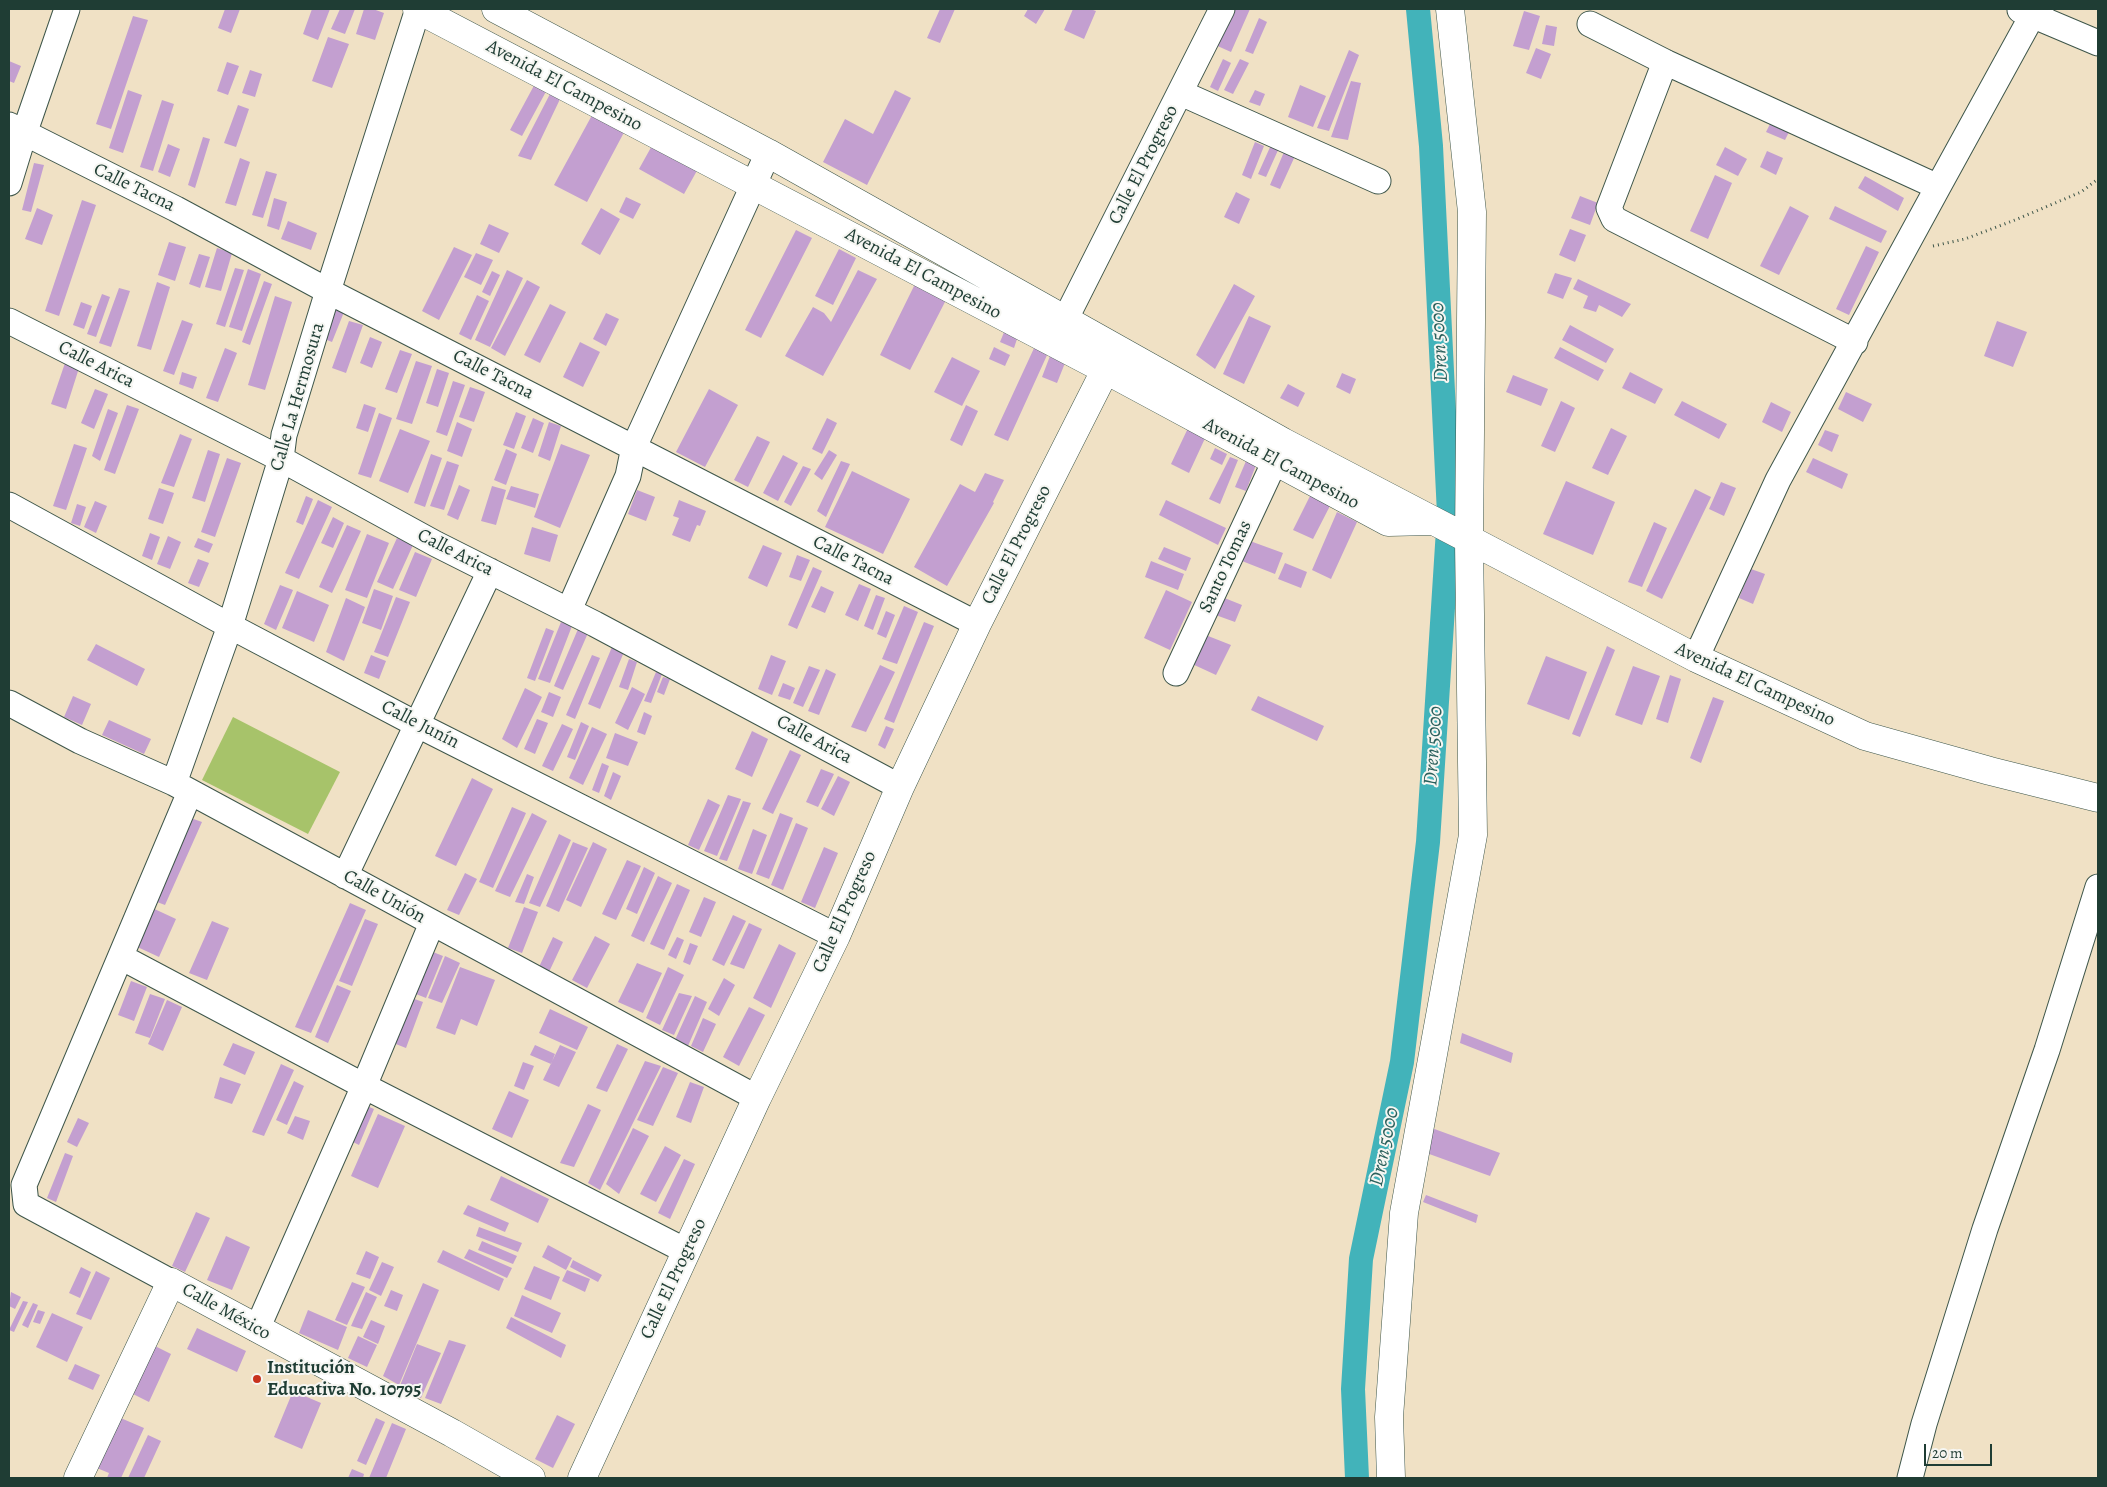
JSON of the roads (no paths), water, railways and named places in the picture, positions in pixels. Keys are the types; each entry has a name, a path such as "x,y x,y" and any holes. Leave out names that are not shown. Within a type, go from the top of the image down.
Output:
{"street":[{"path":"9,183 16,129 67,9"},
{"name":"Avenida El Campesino","path":"418,9 754,185 1283,442 1696,658 1865,736 1990,771 2098,798"},
{"name":"Calle La Hermosura","path":"26,1204 24,1186 121,957 182,788 281,459 284,435 418,9"},
{"name":"Avenida El Campesino","path":"496,9 768,153 1065,320 1111,360 1275,461 1388,522 1432,521"},
{"name":"Calle El Progreso","path":"1065,320 1222,9"},
{"path":"1391,1478 1388,1417 1404,1213 1473,835 1467,539 1472,212 1450,9"},
{"path":"1696,658 1778,480 1938,187 2030,11 2098,43"},
{"path":"1590,24 1665,62 1938,187"},
{"path":"1665,62 1609,208 1614,219 1854,342"},
{"path":"1181,93 1378,181"},
{"name":"Calle Tacna","path":"16,129 176,209 328,291 978,624"},
{"path":"569,610 628,476 634,447 768,153"},
{"name":"Calle Arica","path":"9,321 281,459 436,544 569,610 900,787"},
{"name":"Calle El Progreso","path":"582,1478 757,1098 836,936 900,787 978,624 1111,360"},
{"name":"Santo Tomas","path":"1176,673 1275,461"},
{"name":"Calle Junín","path":"9,504 230,626 416,724 836,936"},
{"path":"345,876 490,571"},
{"name":"Calle Unión","path":"9,703 80,741 182,788 757,1098"},
{"path":"1910,1478 1924,1424 1985,1229 2047,1050 2098,887"},
{"path":"257,1329 364,1086 432,923"},
{"path":"121,957 364,1086 686,1251"},
{"name":"Calle México","path":"26,1204 452,1433 531,1478"},
{"path":"78,1478 171,1282"}],"waterway":[{"name":"Dren 5000","path":"1357,1478 1353,1389 1361,1259 1402,1062 1428,842 1449,514 1431,146 1418,9"}],"place":[{"name":"Institución Educativa No. 10795","path":"257,1379"}]}
